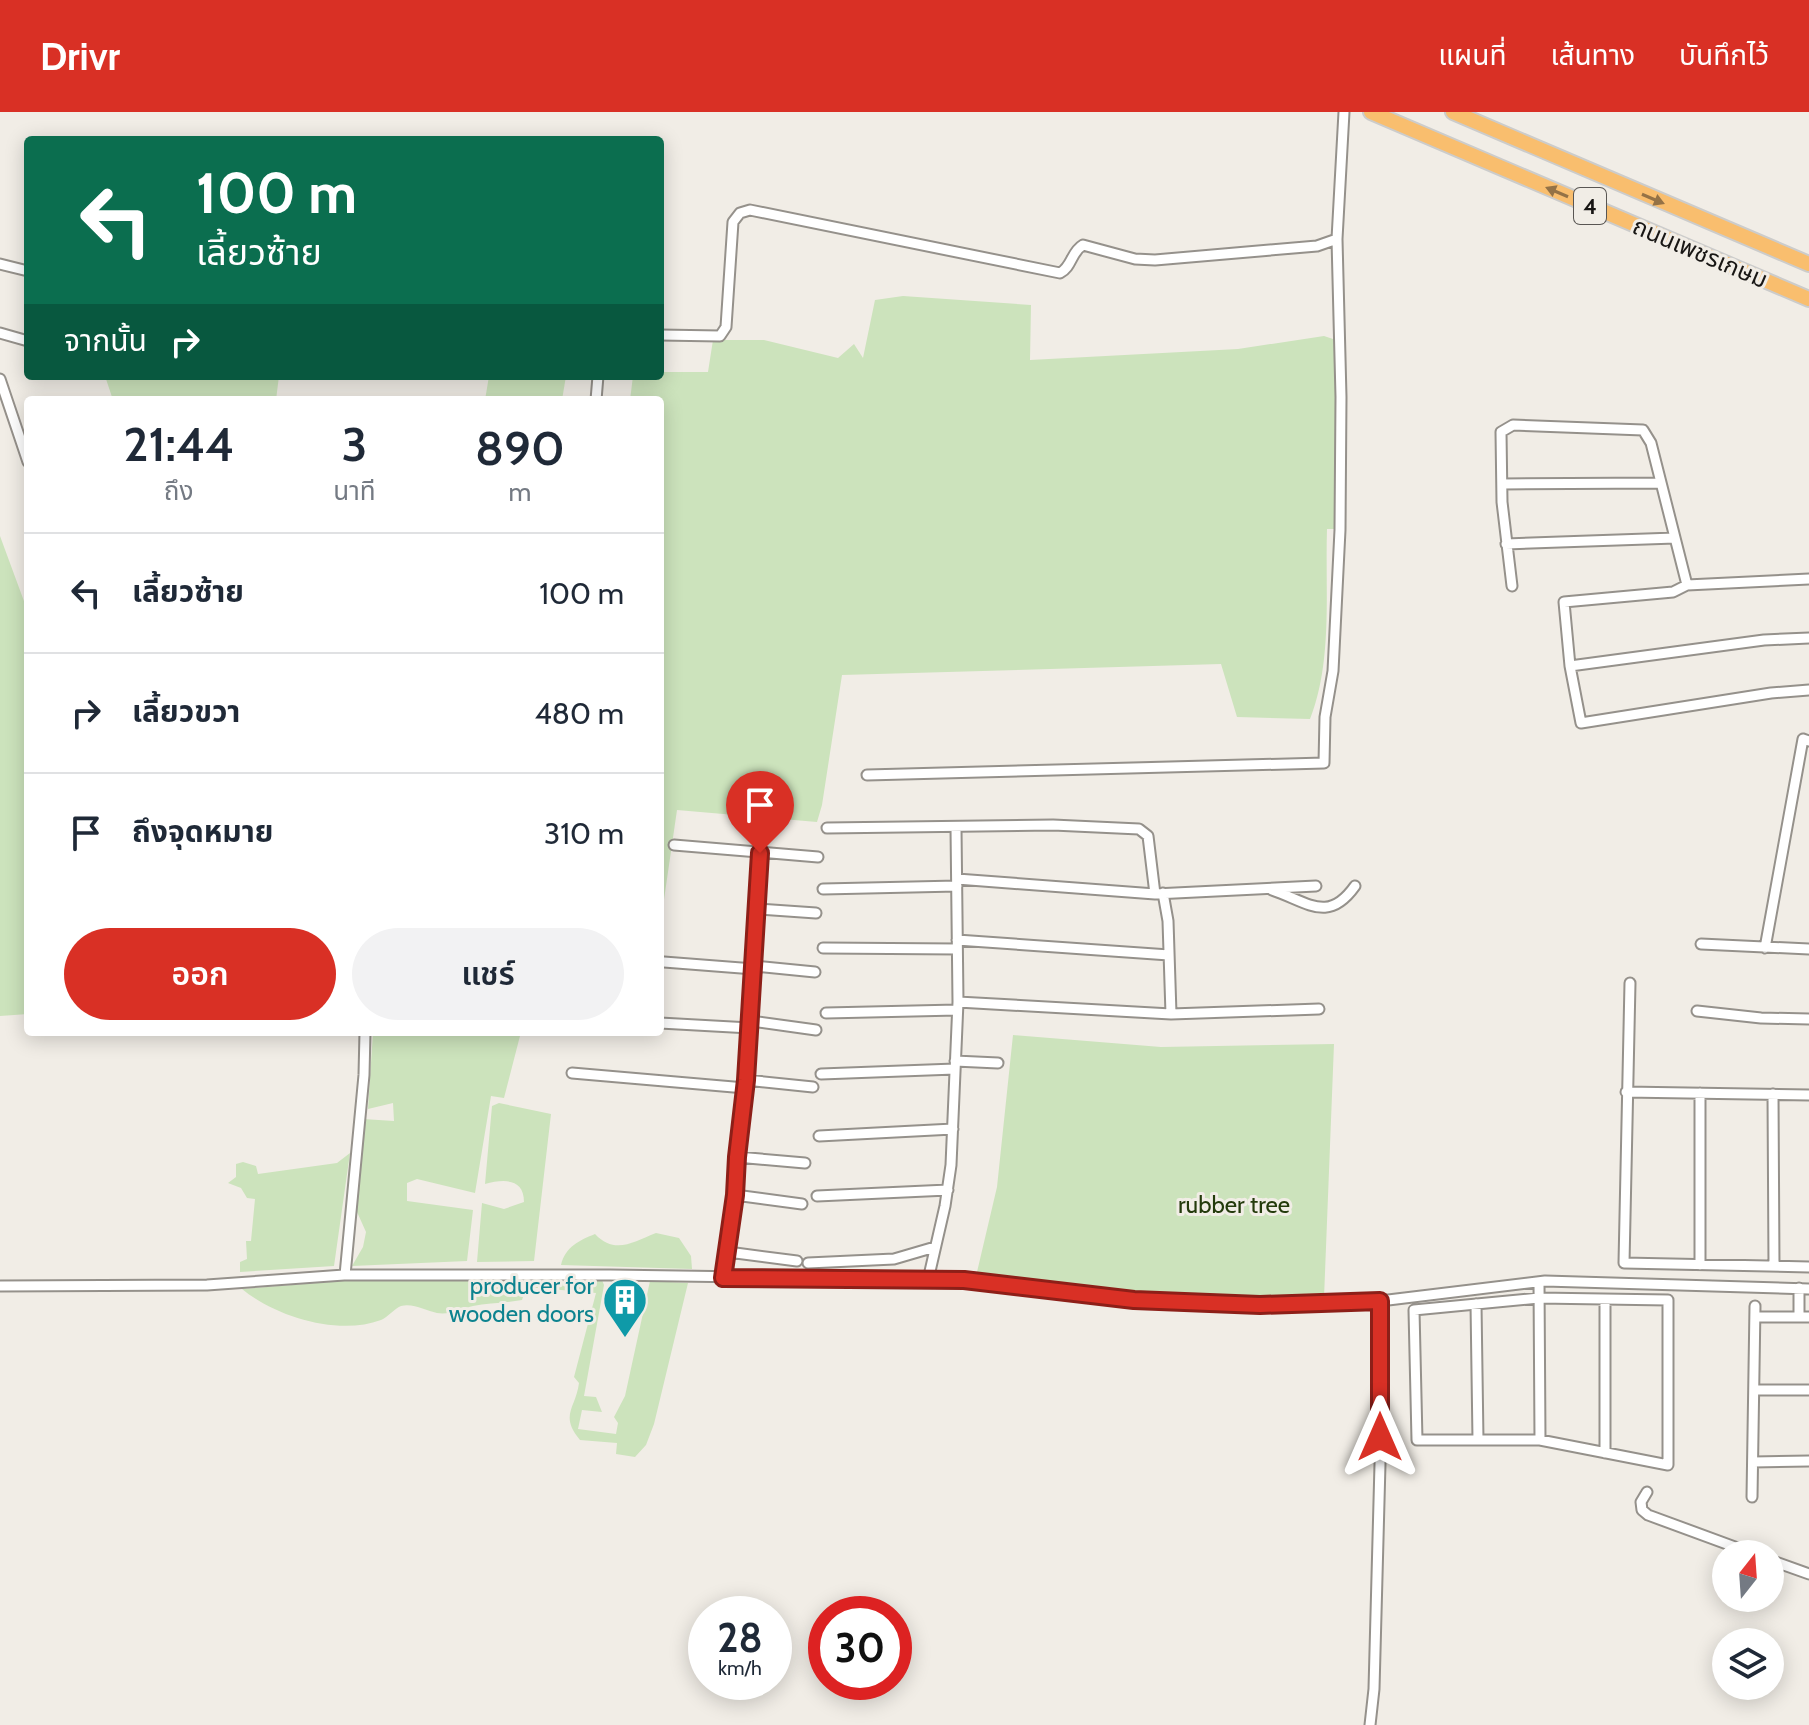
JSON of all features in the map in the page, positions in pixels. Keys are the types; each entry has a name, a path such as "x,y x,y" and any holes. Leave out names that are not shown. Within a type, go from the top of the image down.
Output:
{"highway":[{"name":"ถนนเพชรเกษม","path":"1371,112 1809,299"},
{"name":"ถนนเพชรเกษม","path":"1453,112 1809,264"}],"street":[{"path":"867,775 1324,763 1325,717 1333,671 1340,530 1337,239 1344,112"},
{"path":"664,335 720,336 726,327 733,222 740,213 750,210 1060,273 1067,270 1078,248 1083,245 1135,259 1155,260 1289,250 1337,239"},
{"path":"0,264 24,270"},
{"path":"0,333 24,340"},
{"path":"0,379 23,431"},
{"path":"1512,586 1506,544 1501,432 1513,425 1643,430 1651,443 1687,585"},
{"path":"1503,484 1661,483"},
{"path":"1506,544 1675,538"},
{"path":"1809,579 1687,585 1673,592 1564,602 1570,666 1581,723 1771,693 1809,690"},
{"path":"1570,666 1764,640 1809,638"},
{"path":"1765,948 1803,739 1809,741"},
{"path":"827,828 1053,825 1143,830 1148,836 1159,894 1168,921 1171,1014"},
{"path":"928,1280 948,1190 953,1129 958,1006 956,828"},
{"path":"674,845 818,857"},
{"path":"723,1278 746,1084 760,853"},
{"path":"823,889 957,882 1159,894 1316,886"},
{"path":"1265,888 1309,905 1329,908 1345,901 1355,886"},
{"path":"757,909 816,913"},
{"path":"823,948 957,944 1169,955"},
{"path":"1701,944 1809,949"},
{"path":"664,962 815,972"},
{"path":"1630,983 1624,1263 1809,1267"},
{"path":"826,1013 958,1006 1171,1014 1319,1009"},
{"path":"1697,1011 1761,1018 1809,1019"},
{"path":"664,1023 816,1030"},
{"path":"345,1275 365,1036"},
{"path":"821,1074 998,1063"},
{"path":"572,1073 813,1087"},
{"path":"1626,1092 1809,1095"},
{"path":"1700,1093 1700,1265"},
{"path":"1773,1094 1774,1266"},
{"path":"819,1136 953,1129"},
{"path":"737,1157 805,1163"},
{"path":"817,1196 948,1190"},
{"path":"735,1195 802,1204"},
{"path":"808,1263 894,1259 935,1247"},
{"path":"728,1252 797,1261"},
{"path":"0,1286 207,1285 345,1275 579,1274 964,1280 1150,1300 1260,1305 1380,1301 1539,1282 1804,1289 1804,1317 1755,1317"},
{"path":"1539,1282 1540,1440"},
{"path":"1539,1298 1668,1300 1668,1465 1540,1440 1417,1440 1414,1310 1539,1298"},
{"path":"1605,1300 1605,1453"},
{"path":"1370,1725 1374,1689 1380,1464 1380,1301"},
{"path":"1476,1304 1478,1440"},
{"path":"1752,1497 1755,1306"},
{"path":"1754,1390 1809,1390"},
{"path":"1753,1462 1809,1461"},
{"path":"1647,1492 1641,1502 1642,1510 1648,1515 1716,1540"},
{"path":"1784,1565 1809,1574"}],"green space":[{"path":"903,296 1031,305 1030,360 1238,349 1324,336 1342,342 1336,529 1327,529 1325,650 1310,719 1237,717 1221,664 842,675 817,822 677,810 664,899 664,396 630,396 632,380 664,380 664,372 708,372 713,340 764,340 838,358 854,344 863,358 875,300"},
{"path":"106,380 278,380 276,396 112,396"},
{"path":"488,380 565,380 563,396 486,396"},
{"path":"0,536 24,601 24,1014 0,1016"},
{"name":"rubber tree","path":"1013,1035 1161,1047 1334,1044 1324,1298 1227,1299 1129,1292 977,1272 997,1187"},
{"path":"373,1036 520,1036 504,1098 491,1096 475,1193 417,1179 407,1183 407,1201 473,1210 467,1261 352,1266 363,1247 366,1232 353,1203 363,1119 394,1121 393,1103 368,1109"},
{"path":"499,1103 551,1114 534,1261 477,1262 482,1203 504,1209 524,1202 517,1184 499,1181 485,1184 492,1106"},
{"path":"350,1153 334,1266 240,1272 240,1262 247,1259 246,1241 251,1241 255,1199 247,1198 241,1188 228,1183 236,1177 236,1164 243,1162 256,1166 258,1174 337,1163"},
{"path":"656,1233 679,1238 691,1256 692,1269 561,1265 570,1249 595,1234 610,1244 624,1245"},
{"path":"354,1280 602,1280 604,1285 584,1396 596,1397 602,1412 582,1410 578,1429 616,1434 618,1423 614,1417 625,1396 650,1281 688,1283 654,1424 646,1445 635,1457 616,1454 617,1443 580,1440 571,1424 570,1412 579,1383 574,1377 596,1293 526,1287 522,1300 446,1313 401,1306 381,1320 346,1326 328,1325 290,1315 272,1308 242,1289"}],"place":[{"name":"producer for wooden doors","path":"625,1339"}],"route":[{"path":"760,853 746,1080 723,1278 964,1280 1134,1300 1260,1305 1380,1301 1380,1437"}]}
